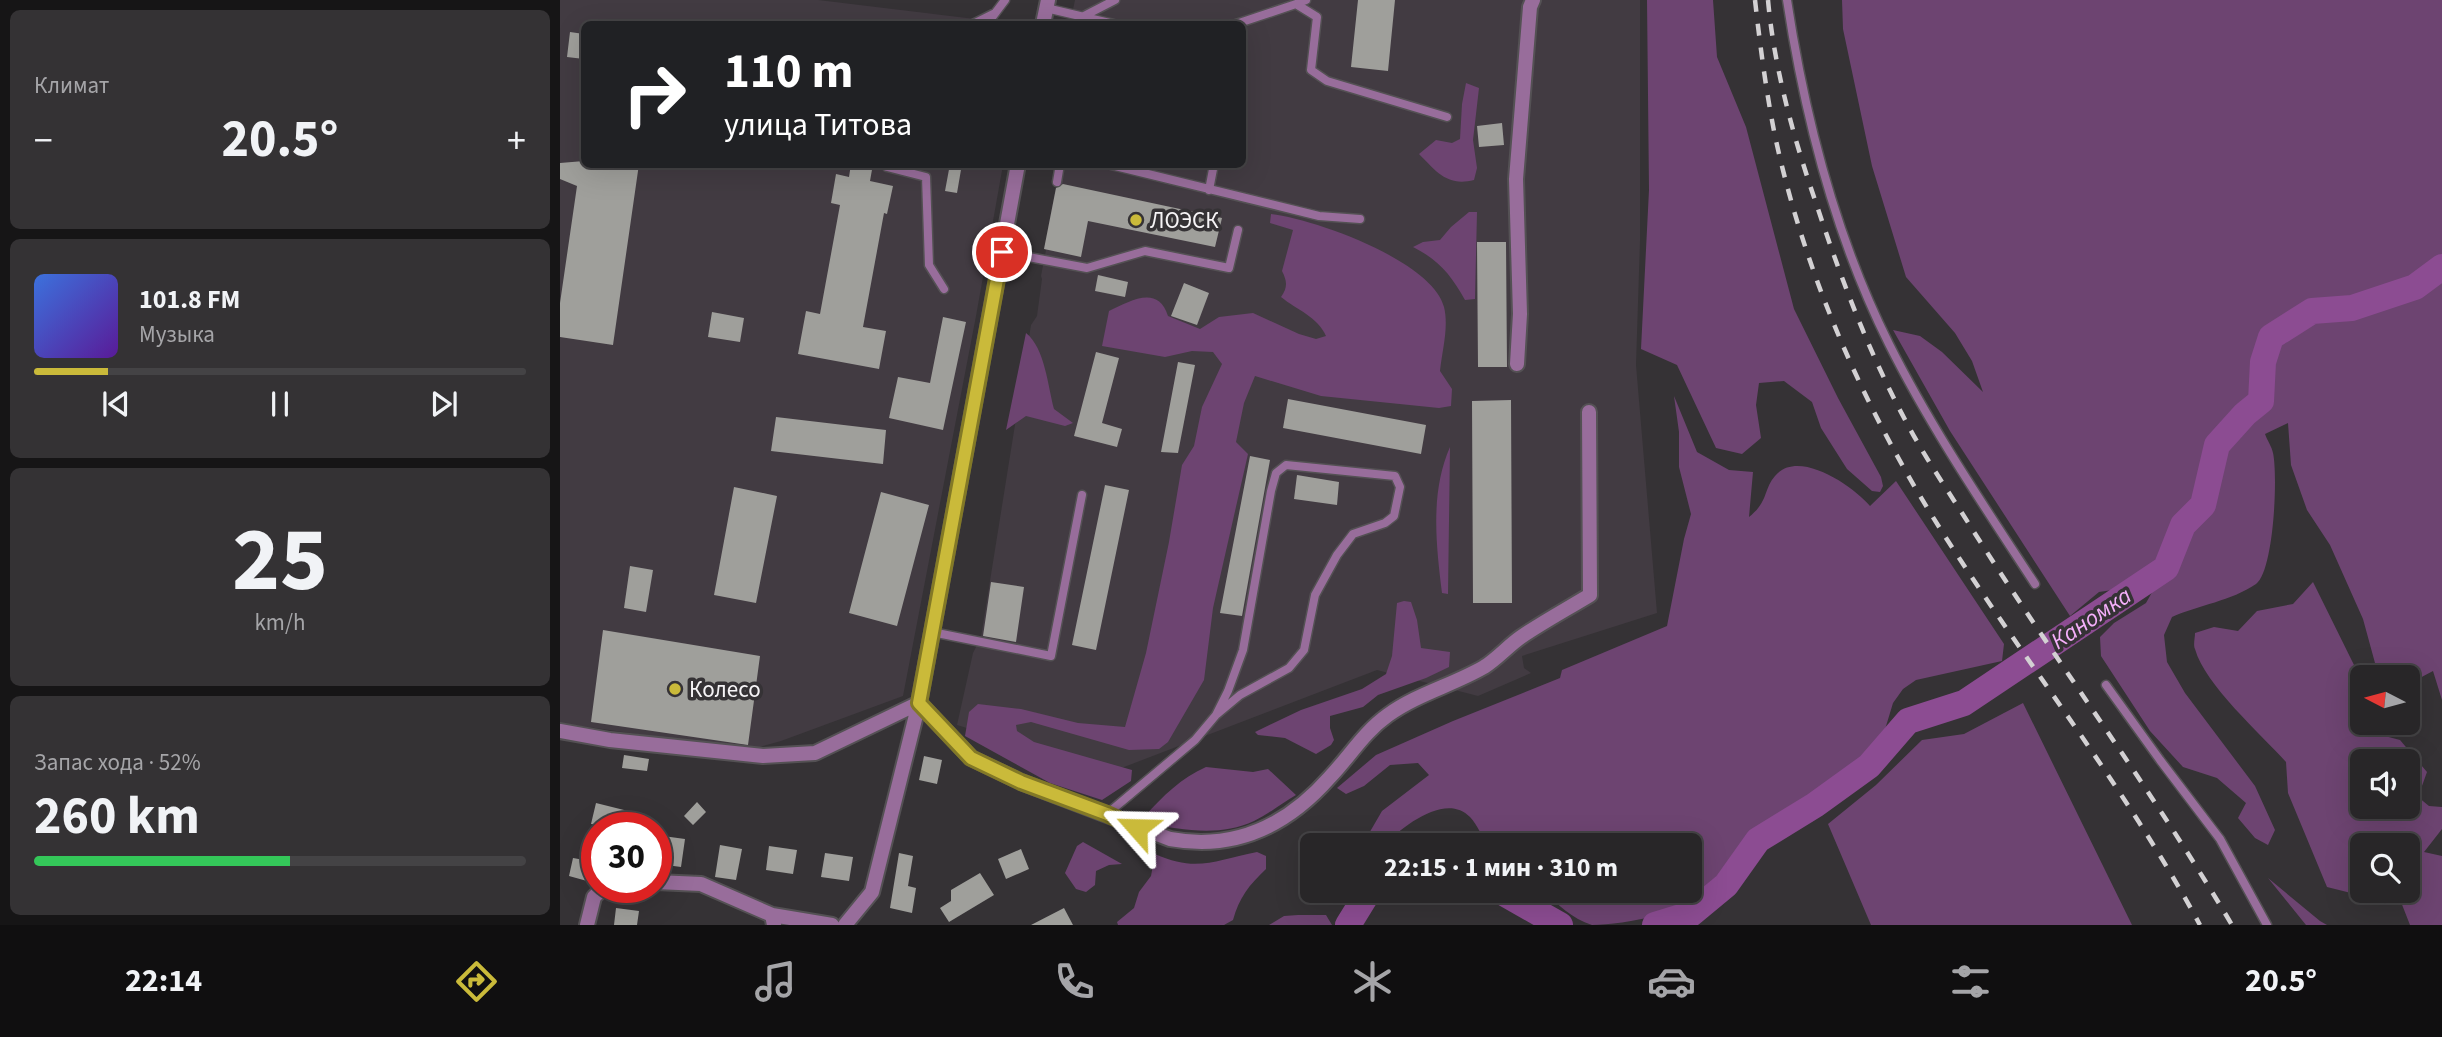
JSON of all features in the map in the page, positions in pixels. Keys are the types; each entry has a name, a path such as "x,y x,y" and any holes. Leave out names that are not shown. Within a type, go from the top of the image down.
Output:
{"street":[{"path":"1517,364 1520,314 1516,179 1530,7 1533,0"},
{"path":"845,925 872,892 919,703 1017,168"},
{"path":"919,703 971,758 1021,782 1170,839 1194,844 1228,841 1249,835 1299,808 1330,778 1368,731 1387,715 1406,703 1485,667 1521,638 1590,595 1589,412"},
{"path":"560,731 610,740 763,756 814,753 919,703"},
{"path":"672,883 701,884 773,920 832,925"},
{"path":"587,925 592,903"}],"lane":[{"path":"989,21 1005,0"},
{"path":"1082,17 1115,0"},
{"path":"1245,21 1306,0"},
{"path":"1787,0 1798,74 1822,176 1855,264 1889,343 1953,458 2035,584"},
{"path":"1047,4 1100,21"},
{"path":"1296,4 1317,17 1311,70 1327,81 1447,117"},
{"path":"979,21 996,13"},
{"path":"891,168 926,177 929,265 944,289"},
{"path":"1057,182 1059,168"},
{"path":"1123,168 1319,216 1360,219"},
{"path":"1209,190 1213,168"},
{"path":"1002,252 1087,268 1145,251 1229,268 1238,230"},
{"path":"1107,814 1195,740 1216,715 1240,695 1289,668 1304,650 1315,595 1337,555 1353,534 1385,523 1394,516 1399,487 1395,476 1286,465 1276,473 1270,491 1243,650 1216,715"},
{"path":"932,632 1051,656 1082,495"},
{"path":"2106,685 2220,839 2267,925"}],"shaded area":[{"path":"560,0 818,0 991,21 581,21 581,168 1002,168 903,696 749,750 560,723"},
{"path":"1075,0 1640,0 1640,241 1636,365 1657,613 1522,656 1524,668 1531,673 1478,696 1377,670 1111,772 957,725 973,653 981,637 1031,325 1037,316 1044,249 1059,168 1246,168 1246,21 1071,21"},
{"path":"1647,0 1713,0 1717,57 1746,127 1794,309 1881,477 1883,486 1880,492 1872,491 1847,469 1821,428 1812,402 1784,381 1759,383 1756,405 1761,438 1742,454 1716,448 1677,365 1641,349 1649,190"},
{"path":"1842,0 2442,0 2442,700 2433,671 2420,678 2420,665 2375,663 2363,619 2330,545 2307,510 2291,465 2288,423 2265,434 2272,448 2275,481 2271,543 2262,576 2256,584 2236,595 2172,617 2164,635 2167,662 2185,693 2255,786 2275,830 2268,845 2255,838 2238,818 2246,803 2217,778 2183,767 2150,731 2101,656 2100,637 2114,623 2146,603 2165,569 2119,589 2099,592 2070,616 1950,431 1893,330 1920,336 1942,352 1983,392 1972,361 1955,333 1906,277 1872,166 1843,29"},
{"path":"1466,83 1479,88 1473,140 1477,168 1474,180 1465,182 1443,176 1419,154 1436,140 1452,143 1460,139"},
{"path":"1469,212 1477,212 1475,299 1465,300 1444,269 1413,247 1423,242 1440,240"},
{"path":"1271,214 1315,224 1370,245 1418,274 1435,290 1444,307 1445,331 1440,371 1452,389 1451,406 1439,408 1321,396 1255,376 1244,403 1236,442 1248,454 1213,608 1204,680 1168,742 1159,749 1129,750 1031,722 1016,725 1017,731 1034,742 1132,770 1131,781 1102,800 1050,783 965,736 969,712 978,704 1021,709 1078,723 1125,727 1146,653 1182,465 1194,446 1202,407 1222,364 1213,352 1192,351 1165,357 1102,346 1109,311 1134,300 1150,298 1158,300 1168,316 1200,329 1219,317 1253,313 1299,334 1316,339 1326,336 1318,324 1281,297 1286,284 1282,271 1293,230 1270,223"},
{"path":"1026,333 1042,358 1054,409 1073,423 1065,426 1026,416 1006,430"},
{"path":"1674,396 1697,452 1729,470 1753,472 1749,517 1760,506 1775,476 1785,468 1797,466 1825,473 1839,480 1870,506 1896,481 2004,644 2002,661 1916,680 1903,689 1893,703 1880,746 1858,769 1748,842 1719,888 1702,899 1702,833 1481,833 1470,817 1460,810 1449,808 1425,814 1398,833 1369,833 1382,811 1429,775 1418,763 1390,765 1364,786 1346,794 1337,788 1376,755 1560,678 1562,670 1667,626 1691,514 1679,467 1679,432"},
{"path":"1450,447 1448,594 1442,593 1436,519 1439,482"},
{"path":"2313,582 2354,665 2350,665 2350,735 2381,735 2400,740 2408,749 2350,749 2350,819 2420,819 2420,799 2429,806 2442,807 2442,829 2424,852 2442,856 2442,925 2410,925 2401,903 2420,903 2420,833 2350,833 2350,893 2327,887 2288,793 2286,762 2221,693 2194,647 2195,633 2214,627 2238,631 2257,611 2293,604"},
{"path":"1411,602 1421,648 1450,652 1449,667 1378,695 1363,707 1330,716 1334,740 1331,745 1316,754 1285,738 1258,735 1255,732 1301,710 1362,689 1386,674 1392,656 1397,603"},
{"path":"2023,703 2132,925 1871,925 1828,824 1876,785 1922,740 1964,734"},
{"path":"2420,764 2427,772 2420,791"},
{"path":"1206,767 1253,772 1268,769 1296,795 1254,821 1228,829 1187,830 1146,823 1145,816 1166,795 1188,776"},
{"path":"1083,842 1122,864 1109,865 1096,871 1095,885 1086,892 1076,889 1065,873 1077,846"},
{"path":"1257,852 1266,856 1266,869 1245,892 1233,920 1224,925 1118,925 1117,922 1134,908 1139,892 1151,876 1155,854 1170,860 1195,864"},
{"path":"2268,878 2320,921 2327,925 2306,925"},
{"path":"1557,903 1694,903 1659,915 1592,925"},
{"path":"1326,915 1332,925 1269,925 1284,916"}],"building":[{"path":"1358,0 1395,0 1388,71 1351,67"},
{"path":"570,32 581,34 581,59 567,57"},
{"path":"1502,123 1504,145 1479,147 1477,126"},
{"path":"581,161 581,168 638,168 613,345 560,337 560,303 577,186 560,179 560,163"},
{"path":"850,168 872,168 870,181 893,186 887,214 884,213 863,327 886,331 879,369 798,354 806,311 820,314 840,205 831,203 836,174 849,177"},
{"path":"949,168 961,168 957,193 945,191"},
{"name":"ЛОЭСК","path":"1063,184 1222,218 1215,247 1088,221 1081,257 1044,249 1056,188"},
{"path":"1477,242 1506,242 1507,367 1478,367"},
{"path":"1098,275 1128,282 1125,297 1095,291"},
{"path":"1184,283 1209,293 1197,325 1171,316"},
{"path":"712,312 744,318 740,342 708,337"},
{"path":"943,317 966,322 943,430 889,418 898,377 930,383"},
{"path":"1096,352 1119,358 1102,423 1122,429 1117,447 1074,436"},
{"path":"1178,362 1195,365 1178,453 1161,452"},
{"path":"1288,399 1426,425 1421,454 1283,428"},
{"path":"1511,400 1512,603 1473,603 1472,401"},
{"path":"776,417 886,430 883,464 771,451"},
{"path":"1250,456 1270,460 1242,616 1220,613"},
{"path":"1297,475 1339,482 1337,505 1294,499"},
{"path":"1105,485 1129,490 1096,650 1072,645"},
{"path":"734,487 777,496 756,603 714,595"},
{"path":"881,492 929,505 897,626 849,613"},
{"path":"630,566 653,570 646,612 624,608"},
{"path":"991,582 1024,587 1016,642 983,636"},
{"name":"Колесо","path":"603,630 760,656 748,745 591,722"},
{"path":"624,755 649,759 647,771 622,768"},
{"path":"924,756 942,760 937,784 919,780"},
{"path":"697,802 706,812 693,825 684,816"},
{"path":"596,803 628,811 628,812 594,812"},
{"path":"672,837 685,839 681,867 672,866"},
{"path":"720,845 742,849 736,880 715,877"},
{"path":"769,846 797,850 793,874 766,870"},
{"path":"1021,849 1029,869 1006,879 998,859"},
{"path":"825,853 853,857 849,881 821,877"},
{"path":"899,853 913,856 908,886 916,888 912,913 890,908"},
{"path":"573,858 581,859 581,879 569,876"},
{"path":"980,873 994,895 949,922 940,908 951,901 951,890"},
{"path":"616,908 639,911 637,925 614,925"},
{"path":"1064,908 1073,925 1031,925"}],"waterway":[{"name":"Каномка","path":"1655,925 1691,914 1726,885 1758,840 1815,805 1869,766 1908,721 1964,703 2166,568 2183,525 2203,505 2217,445 2245,414 2261,401 2263,362 2271,337 2312,311 2352,308 2415,287 2442,267"},
{"name":"Каномка","path":"1348,925 1362,903"},
{"name":"Каномка","path":"1521,903 1560,925"}],"railway":[{"path":"1755,0 1769,102 1788,190 1822,295 1866,396 1919,494 1948,541 2142,826 2200,925"},
{"path":"1768,0 1780,76 1807,176 1835,259 1882,374 1925,455 2038,630 2170,825 2232,925"}],"place":[{"name":"ЛОЭСК","path":"1136,220"},
{"name":"Колесо","path":"675,689"}],"route":[{"path":"1002,252 919,703 971,758 1021,782 1137,828"}]}
